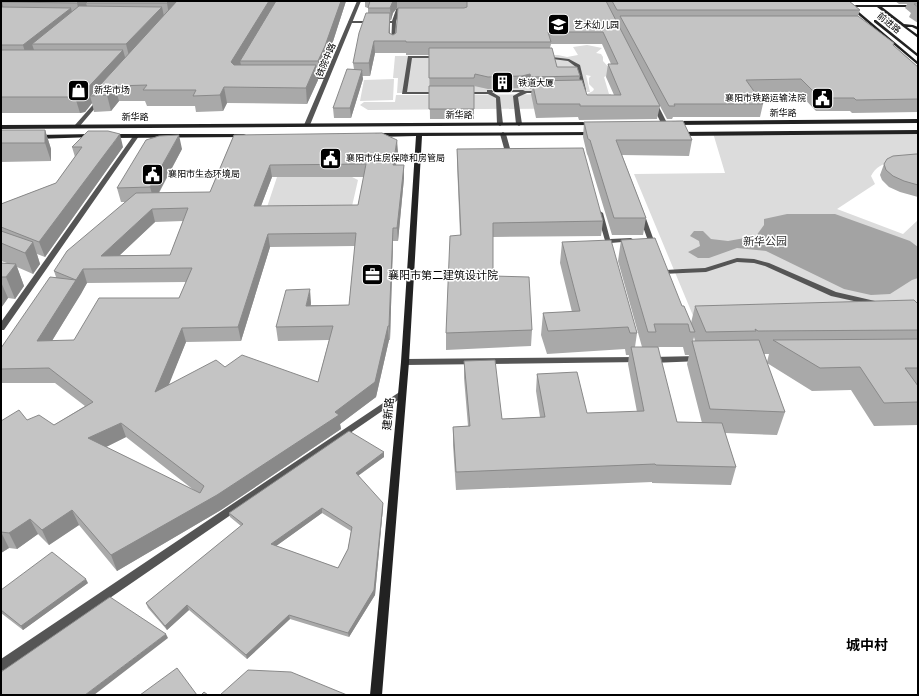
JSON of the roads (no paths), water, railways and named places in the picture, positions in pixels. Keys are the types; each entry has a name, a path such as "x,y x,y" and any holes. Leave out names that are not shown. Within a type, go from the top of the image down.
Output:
{"main road":[{"path":"844,1 918,64"},
{"name":"前进路","path":"851,1 918,56"},
{"name":"前进路","path":"871,1 918,37"},
{"path":"856,6 918,6"},
{"path":"863,11 918,10"},
{"path":"903,26 913,26 918,29"},
{"name":"新华路","path":"657,123 918,121"},
{"name":"新华路","path":"1,127 603,123"},
{"name":"新华路","path":"674,134 918,132"},
{"name":"新华路","path":"372,135 604,134"},
{"name":"建新路","path":"376,695 401,394 405,362 420,135"},
{"path":"33,137 96,136"},
{"name":"新华路","path":"104,136 254,136"}],"street":[{"name":"铁院中路","path":"307,125 359,1"},
{"path":"393,45 397,11 413,10"},
{"path":"350,22 395,20 403,18"},
{"path":"862,24 878,24"},
{"path":"444,93 404,92 410,57 448,57"},
{"path":"540,57 555,57 569,60 578,66 584,89 579,91"},
{"path":"304,78 326,78"},
{"path":"476,93 487,91 549,92"},
{"path":"519,124 515,96 526,92"},
{"path":"460,93 489,93 498,97 500,124"},
{"path":"650,95 664,123"},
{"path":"77,126 103,96"},
{"path":"502,134 510,159 517,159"},
{"path":"1,328 44,261 136,136"},
{"path":"597,203 612,256"},
{"path":"638,205 644,240 664,276 683,271 706,270 726,262 737,260 754,261 767,264 834,294 868,303 882,303"},
{"path":"608,241 644,240"},
{"path":"405,362 639,356 699,357"},
{"path":"1,666 401,394"}],"place":[{"name":"艺术幼儿园","path":"558,25"},
{"name":"铁道大厦","path":"503,83"},
{"name":"新华市场","path":"79,90"},
{"name":"襄阳市铁路运输法院","path":"822,98"},
{"name":"襄阳市住房保障和房管局","path":"331,158"},
{"name":"襄阳市生态环境局","path":"153,174"},
{"name":"襄阳市第二建筑设计院","path":"373,275"}],"district":[{"name":"城中村","path":"867,645"}],"park label":[{"name":"新华公园","path":"765,241"}]}
